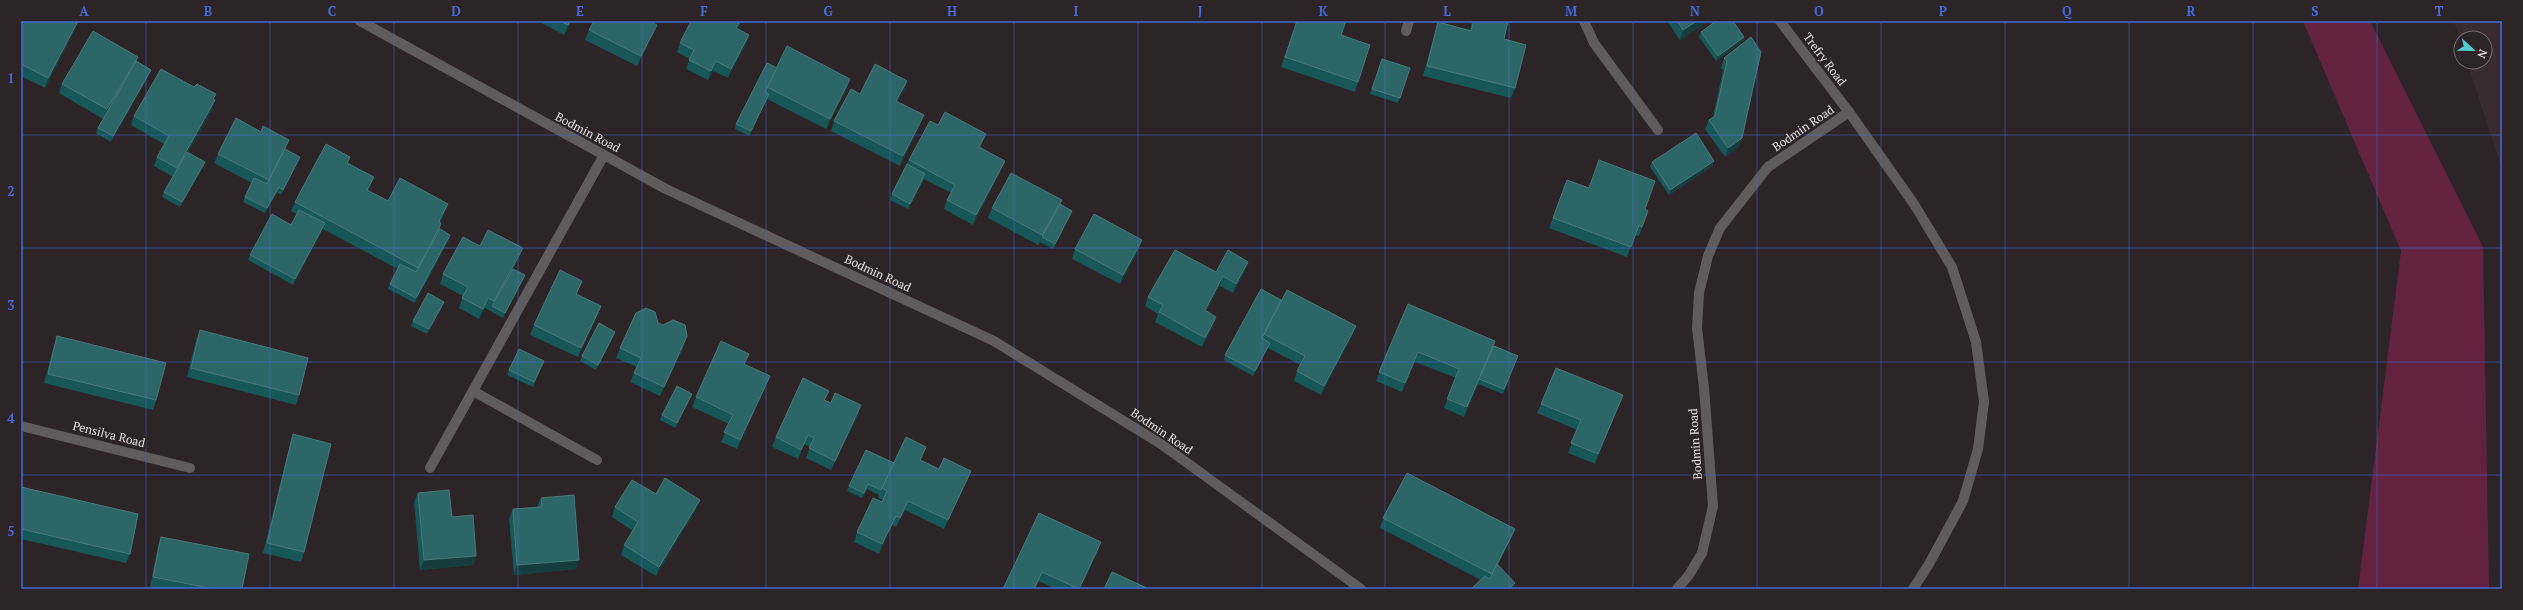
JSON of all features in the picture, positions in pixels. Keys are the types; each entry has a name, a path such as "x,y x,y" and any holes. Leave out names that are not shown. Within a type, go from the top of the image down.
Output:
{"street":[{"name":"Bodmin Road","path":"360,21 666,189 994,341 1161,444 1361,589"},
{"path":"1584,21 1594,43 1658,130"},
{"name":"Trefry Road","path":"1780,21 1849,112"},
{"name":"Bodmin Road","path":"1678,589 1689,575 1702,552 1713,506 1704,388 1697,328 1699,293 1708,256 1720,228 1768,167 1849,112 1914,204 1952,267 1976,342 1984,402 1978,449 1963,501 1930,564 1913,589"},
{"path":"430,468 604,155"},
{"path":"473,391 597,460"},
{"name":"Pensilva Road","path":"21,426 190,468"}],"shaded area":[{"path":"2303,21 2370,21 2483,247 2489,589 2358,589 2401,251"},
{"path":"2454,21 2502,21 2502,169 2470,70 2493,70 2493,30 2457,30"}],"building":[{"path":"21,21 78,21 48,78 21,64"},
{"path":"560,21 570,21 568,25"},
{"path":"594,21 650,21 657,25 641,56 589,30"},
{"path":"691,21 740,21 736,28 749,35 731,69 716,61 711,71 689,60 694,50 680,43"},
{"path":"1297,21 1346,21 1341,35 1370,45 1358,82 1285,57"},
{"path":"1474,21 1508,21 1504,39 1526,45 1515,88 1427,66 1438,22 1471,31"},
{"path":"1677,21 1697,21 1683,30"},
{"path":"1716,21 1733,21 1744,37 1718,56 1701,32"},
{"path":"93,31 138,57 107,109 62,84"},
{"path":"1751,37 1761,52 1742,138 1728,148 1709,120 1715,116 1727,61 1724,58"},
{"path":"787,46 850,79 830,119 767,87"},
{"path":"1382,59 1410,68 1400,98 1372,89"},
{"path":"136,61 151,70 113,136 98,128"},
{"path":"767,63 777,68 765,92 769,94 751,131 736,124"},
{"path":"875,64 907,81 896,101 924,115 903,156 834,121 851,89 860,94"},
{"path":"161,69 194,87 197,84 216,94 213,99 215,100 177,168 157,157 169,136 134,116"},
{"path":"945,112 986,134 979,147 1005,161 976,215 947,200 955,185 909,160 930,121 938,125"},
{"path":"236,118 261,132 263,126 289,140 269,180 218,154"},
{"path":"1696,133 1714,161 1670,190 1652,162"},
{"path":"326,144 350,157 347,163 374,177 367,190 388,201 400,178 448,204 439,221 441,224 418,268 295,202"},
{"path":"285,149 300,157 283,190 279,187 267,208 245,197 254,178 267,184"},
{"path":"187,152 205,162 182,202 164,192"},
{"path":"1599,160 1655,181 1645,209 1648,211 1642,227 1639,225 1631,247 1553,218 1567,180 1589,188"},
{"path":"907,164 925,174 910,204 892,194"},
{"path":"1011,173 1062,200 1042,235 992,208"},
{"path":"1060,204 1072,211 1055,244 1042,237"},
{"path":"299,210 325,223 295,279 250,255 272,214 291,225"},
{"path":"1094,214 1142,240 1123,275 1075,249"},
{"path":"440,229 450,235 416,298 390,284 400,264 416,272"},
{"path":"488,230 523,248 494,301 488,298 483,309 462,298 468,287 443,274 463,237 480,246"},
{"path":"1175,250 1216,272 1228,250 1248,262 1236,284 1223,276 1205,310 1216,317 1205,338 1159,312 1163,305 1148,297"},
{"path":"513,269 525,275 505,313 492,306"},
{"path":"560,270 582,281 576,294 601,306 581,348 534,325"},
{"path":"1261,289 1281,300 1262,338 1270,343 1255,371 1225,355"},
{"path":"1287,290 1356,326 1324,386 1297,371 1305,356 1264,334"},
{"path":"428,293 444,302 429,329 413,321"},
{"path":"1408,304 1495,341 1467,407 1447,399 1459,369 1418,352 1405,383 1379,372"},
{"path":"646,308 655,312 658,323 663,325 673,320 685,325 687,336 664,387 634,373 641,358 620,348 636,313"},
{"path":"599,323 615,332 598,365 582,356"},
{"path":"200,330 308,358 299,395 191,368"},
{"path":"57,336 166,363 156,400 48,374"},
{"path":"721,341 749,354 744,364 770,376 740,440 724,432 733,415 696,397"},
{"path":"1494,346 1518,356 1504,389 1479,379"},
{"path":"519,349 544,361 534,382 509,370"},
{"path":"1556,368 1623,395 1598,454 1571,443 1581,420 1541,404"},
{"path":"803,378 829,391 824,400 831,403 835,393 861,405 835,461 809,448 814,438 808,435 801,450 776,437"},
{"path":"677,386 692,394 677,423 662,415"},
{"path":"293,434 331,444 304,552 267,543"},
{"path":"906,437 926,447 920,460 939,469 944,458 971,471 948,520 908,501 900,518 896,516 882,544 857,532 873,498 882,502 887,491 882,488"},
{"path":"866,450 894,463 881,490 868,484 864,493 849,486"},
{"path":"1407,473 1515,529 1492,574 1383,518"},
{"path":"665,478 700,500 659,567 624,545 638,522 615,507 632,480 656,494"},
{"path":"21,487 138,514 130,554 21,529"},
{"path":"449,490 452,517 473,515 476,556 424,560 418,493"},
{"path":"574,495 579,560 517,565 513,509 542,507 541,498"},
{"path":"1039,513 1101,542 1079,589 1042,572 1034,589 1003,589"},
{"path":"161,537 249,554 242,589 214,589 153,577"},
{"path":"1497,564 1515,583 1509,589 1472,589 1485,576 1490,579"},
{"path":"1112,572 1149,589 1104,589"}]}
